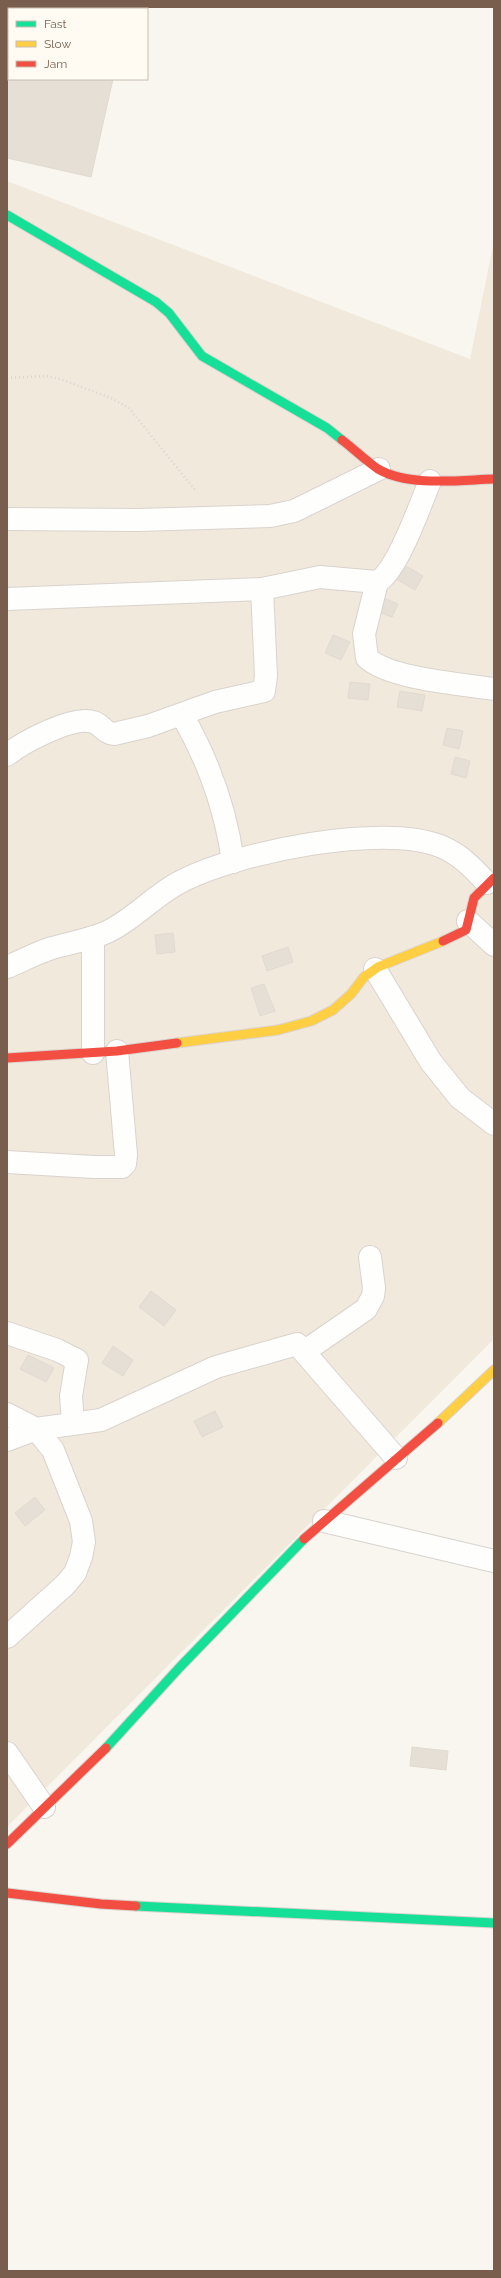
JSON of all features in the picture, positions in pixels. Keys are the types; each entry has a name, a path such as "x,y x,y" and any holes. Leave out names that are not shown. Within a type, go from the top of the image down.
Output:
{"street":[{"path":"7,215 156,302 169,313 202,356 240,380 327,428 379,469 399,476 430,481 494,479"},
{"path":"7,519 215,519 284,514 339,490 379,469"},
{"path":"430,481 412,526 390,568 377,582 364,634 367,658 383,667 404,674 494,689"},
{"path":"7,599 262,589 320,577 377,582"},
{"path":"7,754 44,733 75,723 94,722 110,733 114,734 148,726 215,702 264,691 266,676 262,589"},
{"path":"182,715 196,740 214,784 226,821 233,862"},
{"path":"7,967 45,950 94,936 122,923 167,888 204,871 286,848 332,841 403,838 428,842 455,853 490,880 474,898 466,930 460,935 375,969 333,1010 311,1021 278,1030 117,1052 7,1058"},
{"path":"468,920 494,945"},
{"path":"94,936 94,1053"},
{"path":"375,969 431,1062 460,1098 494,1124"},
{"path":"7,1162 94,1167 120,1167 125,1164 126,1155 117,1052"},
{"path":"305,1351 366,1309 373,1296 374,1288 370,1257"},
{"path":"7,1333 57,1350 77,1360 71,1396 73,1423"},
{"path":"7,1440 36,1429 73,1423 92,1422 110,1416 224,1364 292,1344 299,1345 305,1351 320,1373 396,1458"},
{"path":"7,1844 122,1733 180,1667 296,1546 494,1370"},
{"path":"7,1414 36,1429 53,1450 81,1521 84,1542 81,1557 75,1573 65,1585 7,1636"},
{"path":"324,1521 494,1561"},
{"path":"7,1752 44,1807"},
{"path":"7,1893 101,1904 494,1923"}],"path":[{"path":"7,378 46,376 60,379 111,398 129,408 190,482 215,519"}],"shaded area":[{"path":"7,181 470,359 494,241 494,1339 7,1827"}],"building":[{"path":"7,49 8,80 113,80 91,177 7,158"},
{"path":"399,562 423,576 415,590 391,576"},
{"path":"381,597 398,604 392,617 375,611"},
{"path":"333,635 350,642 341,660 325,653"},
{"path":"350,682 370,684 368,700 348,698"},
{"path":"400,691 425,695 422,711 397,707"},
{"path":"447,728 463,731 459,749 443,745"},
{"path":"455,757 470,761 466,778 451,774"},
{"path":"173,933 175,952 157,954 155,935"},
{"path":"288,947 293,962 267,971 262,956"},
{"path":"264,984 275,1011 260,1016 251,988"},
{"path":"151,1291 176,1310 164,1326 139,1307"},
{"path":"113,1346 133,1360 123,1376 102,1363"},
{"path":"28,1355 54,1368 46,1382 20,1369"},
{"path":"215,1411 223,1427 202,1437 194,1421"},
{"path":"35,1497 45,1510 25,1526 15,1513"},
{"path":"412,1747 448,1751 446,1770 410,1766"}],"traffic: fast":[{"path":"7,215 156,302 169,313 202,356 327,428 342,440"},
{"path":"106,1748 180,1667 304,1539"},
{"path":"136,1906 494,1923"}],"traffic: slow":[{"path":"177,1043 278,1030 311,1021 333,1010 351,994 364,977 378,967 443,941"},
{"path":"438,1423 494,1370"}],"traffic: jam":[{"path":"342,440 378,469 390,475 435,481 494,479"},
{"path":"443,941 466,930 474,898 494,878"},
{"path":"7,1058 117,1051 177,1043"},
{"path":"304,1539 438,1423"},
{"path":"7,1844 106,1748"},
{"path":"7,1893 101,1904 136,1906"}]}
